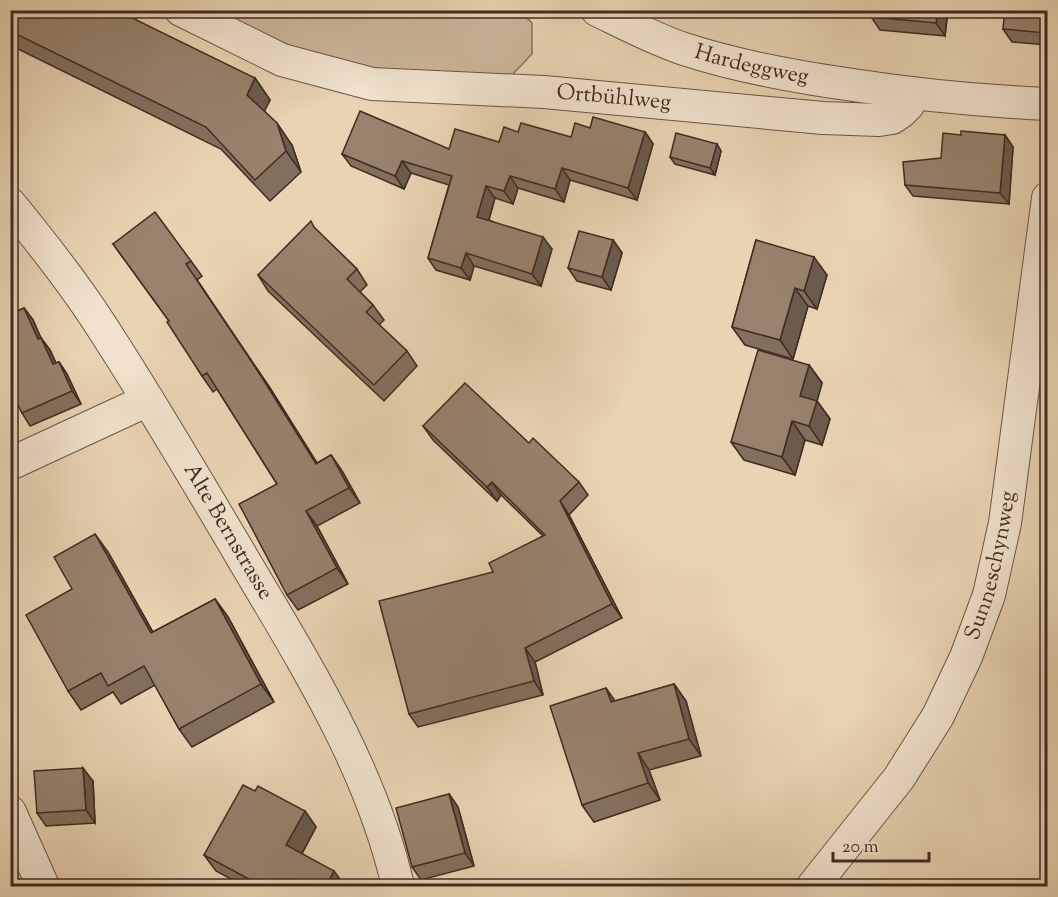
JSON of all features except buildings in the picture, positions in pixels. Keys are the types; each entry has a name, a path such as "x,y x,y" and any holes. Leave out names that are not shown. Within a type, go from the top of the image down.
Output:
{"street":[{"name":"Ortbühlweg","path":"181,10 282,60 372,84 544,92 823,118 879,120 892,118 901,112 908,105 912,94"},
{"name":"Hardeggweg","path":"597,10 683,48 742,65 800,77 912,94"},
{"path":"912,94 1047,104"},
{"name":"Sunneschynweg","path":"813,886 899,778 938,716 966,657 989,595 1005,523 1047,198"},
{"name":"Alte Bernstrasse","path":"10,204 100,322 317,684 338,723 372,800 398,886"},
{"path":"10,464 148,400"},
{"path":"10,812 43,886"}],"shaded area":[{"path":"207,11 520,11 532,23 532,54 509,78 372,74 285,51"}]}
